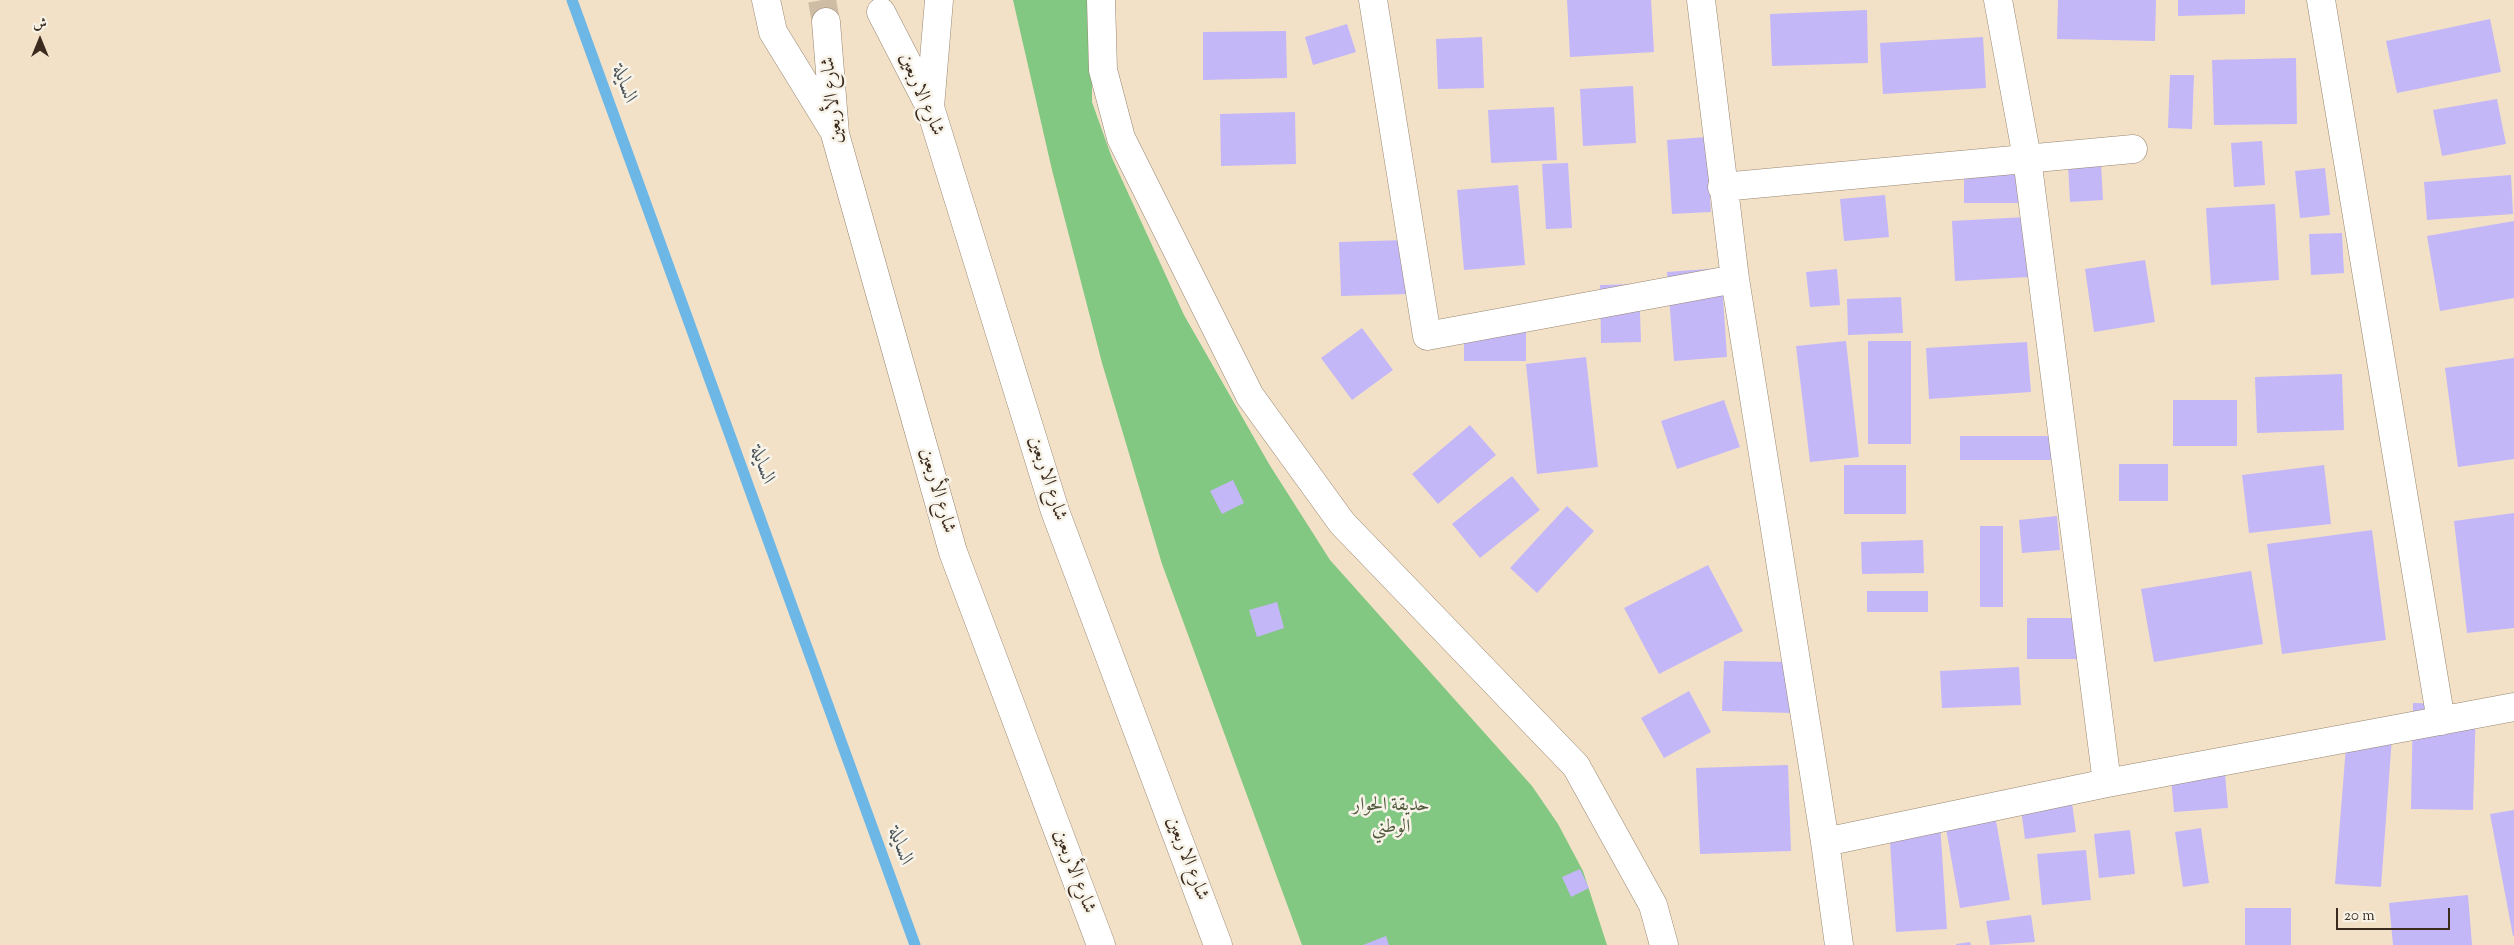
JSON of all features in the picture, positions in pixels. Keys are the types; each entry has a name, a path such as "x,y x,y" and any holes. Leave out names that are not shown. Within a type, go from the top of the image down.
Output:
{"street":[{"path":"766,0 773,32 835,134"},
{"path":"930,107 939,0"},
{"path":"1101,0 1103,70 1121,138 1250,396 1342,523 1576,766 1653,905 1664,945"},
{"path":"1373,0 1427,336 1735,279"},
{"path":"1701,0 1722,187 1735,279 1825,842 1839,945"},
{"path":"1998,0 2027,158 2107,783"},
{"path":"2321,0 2441,721"},
{"name":"شارع الاربعين","path":"881,12 930,107 1055,511 1218,945"},
{"name":"شارع الأربعين","path":"826,22 835,134 953,552 1101,945"},
{"path":"1722,187 2027,158 2134,150"},
{"path":"1825,842 2107,783 2514,707"}],"green space":[{"name":"حديقة الحوار الوطني","path":"1013,0 1092,0 1092,102 1112,158 1184,315 1269,464 1330,560 1532,786 1558,824 1583,871 1607,945 1302,945 1162,564 1102,363 1052,170"}],"building":[{"path":"1567,0 1651,0 1654,52 1570,57"},
{"path":"2058,0 2156,0 2155,41 2057,39"},
{"path":"2178,0 2245,0 2245,14 2178,16"},
{"path":"1867,10 1868,63 1772,66 1770,14"},
{"path":"2490,19 2501,72 2397,93 2386,41"},
{"path":"1347,24 1356,52 1313,65 1305,37"},
{"path":"1286,31 1287,78 1203,80 1203,32"},
{"path":"1482,37 1484,88 1438,89 1436,39"},
{"path":"1983,37 1986,88 1883,94 1880,43"},
{"path":"2296,58 2297,124 2214,125 2212,60"},
{"path":"2170,75 2194,75 2192,129 2168,128"},
{"path":"1633,86 1636,143 1583,146 1580,89"},
{"path":"2497,99 2506,144 2442,156 2433,110"},
{"path":"1554,107 1557,160 1491,163 1488,110"},
{"path":"1295,112 1296,164 1221,166 1220,114"},
{"path":"1706,137 1711,212 1672,214 1667,140"},
{"path":"2262,141 2265,185 2234,187 2231,143"},
{"path":"1568,163 1572,228 1546,229 1542,164"},
{"path":"2101,164 2103,200 2070,202 2068,165"},
{"path":"1964,167 2021,167 2021,203 1964,203"},
{"path":"2325,168 2330,215 2300,218 2295,171"},
{"path":"2511,175 2513,214 2427,220 2424,182"},
{"path":"1518,185 1525,265 1464,270 1457,190"},
{"path":"1885,195 1889,237 1844,241 1840,199"},
{"path":"2275,204 2279,280 2211,285 2206,208"},
{"path":"2025,217 2029,277 1955,281 1952,221"},
{"path":"2514,221 2514,298 2440,311 2427,236"},
{"path":"2342,233 2344,273 2311,275 2309,234"},
{"path":"1407,240 1408,294 1341,296 1339,242"},
{"path":"2145,260 2155,322 2094,332 2085,269"},
{"path":"1721,268 1727,357 1674,361 1667,272"},
{"path":"1837,269 1840,305 1810,307 1806,272"},
{"path":"1639,284 1641,342 1601,343 1600,285"},
{"path":"1901,297 1903,333 1848,335 1847,299"},
{"path":"1464,319 1526,319 1526,361 1464,361"},
{"path":"1362,328 1393,370 1352,400 1321,358"},
{"path":"1846,341 1859,457 1810,462 1796,346"},
{"path":"1868,341 1911,341 1911,444 1868,444"},
{"path":"2027,342 2031,392 1929,399 1926,348"},
{"path":"1586,357 1598,467 1537,474 1526,364"},
{"path":"2514,358 2514,459 2458,467 2445,368"},
{"path":"2342,374 2344,430 2257,433 2255,377"},
{"path":"1724,400 1740,447 1677,469 1661,421"},
{"path":"2173,400 2237,400 2237,446 2173,446"},
{"path":"1470,425 1496,455 1438,504 1412,474"},
{"path":"1960,436 2053,436 2053,460 1960,460"},
{"path":"2119,464 2168,464 2168,501 2119,501"},
{"path":"1844,465 1906,465 1906,514 1844,514"},
{"path":"2324,465 2331,524 2249,533 2242,475"},
{"path":"1512,476 1540,510 1480,558 1452,524"},
{"path":"1233,480 1244,503 1222,514 1210,491"},
{"path":"1567,506 1594,531 1537,593 1510,568"},
{"path":"2514,513 2514,628 2467,633 2454,521"},
{"path":"2057,516 2060,550 2022,553 2019,520"},
{"path":"1980,526 2003,526 2003,607 1980,607"},
{"path":"2372,530 2386,640 2282,654 2267,544"},
{"path":"1923,540 1924,573 1862,574 1861,542"},
{"path":"1708,565 1743,631 1659,674 1624,608"},
{"path":"2251,571 2263,644 2154,662 2141,589"},
{"path":"1867,591 1928,591 1928,612 1867,612"},
{"path":"1277,602 1284,628 1257,637 1249,610"},
{"path":"2027,618 2086,618 2086,659 2027,659"},
{"path":"1724,661 1794,662 1793,713 1722,711"},
{"path":"2019,667 2021,705 1942,708 1940,671"},
{"path":"1689,691 1711,732 1664,758 1641,718"},
{"path":"2413,703 2476,705 2473,810 2411,809"},
{"path":"2347,734 2392,737 2381,887 2335,884"},
{"path":"2224,762 2228,808 2174,812 2170,766"},
{"path":"1788,765 1791,851 1700,854 1696,768"},
{"path":"2070,788 2076,832 2025,839 2019,794"},
{"path":"2514,810 2514,936 2513,936 2490,814"},
{"path":"1995,815 2010,900 1960,908 1945,823"},
{"path":"1940,823 1947,929 1896,932 1889,827"},
{"path":"2201,828 2209,883 2183,887 2175,832"},
{"path":"2130,830 2135,874 2099,878 2094,834"},
{"path":"2086,850 2091,900 2042,905 2037,854"},
{"path":"1580,869 1589,888 1571,897 1562,877"},
{"path":"2468,895 2472,945 2393,945 2389,903"},
{"path":"2245,908 2291,908 2291,945 2245,945"},
{"path":"2031,915 2035,942 1990,945 1986,921"},
{"path":"1386,936 1389,945 1363,945"},
{"path":"1970,942 1971,945 1956,945 1956,944"}],"waterway":[{"name":"السايلة","path":"572,0 915,945"}],"tunnel":[{"path":"822,0 826,22"}]}
